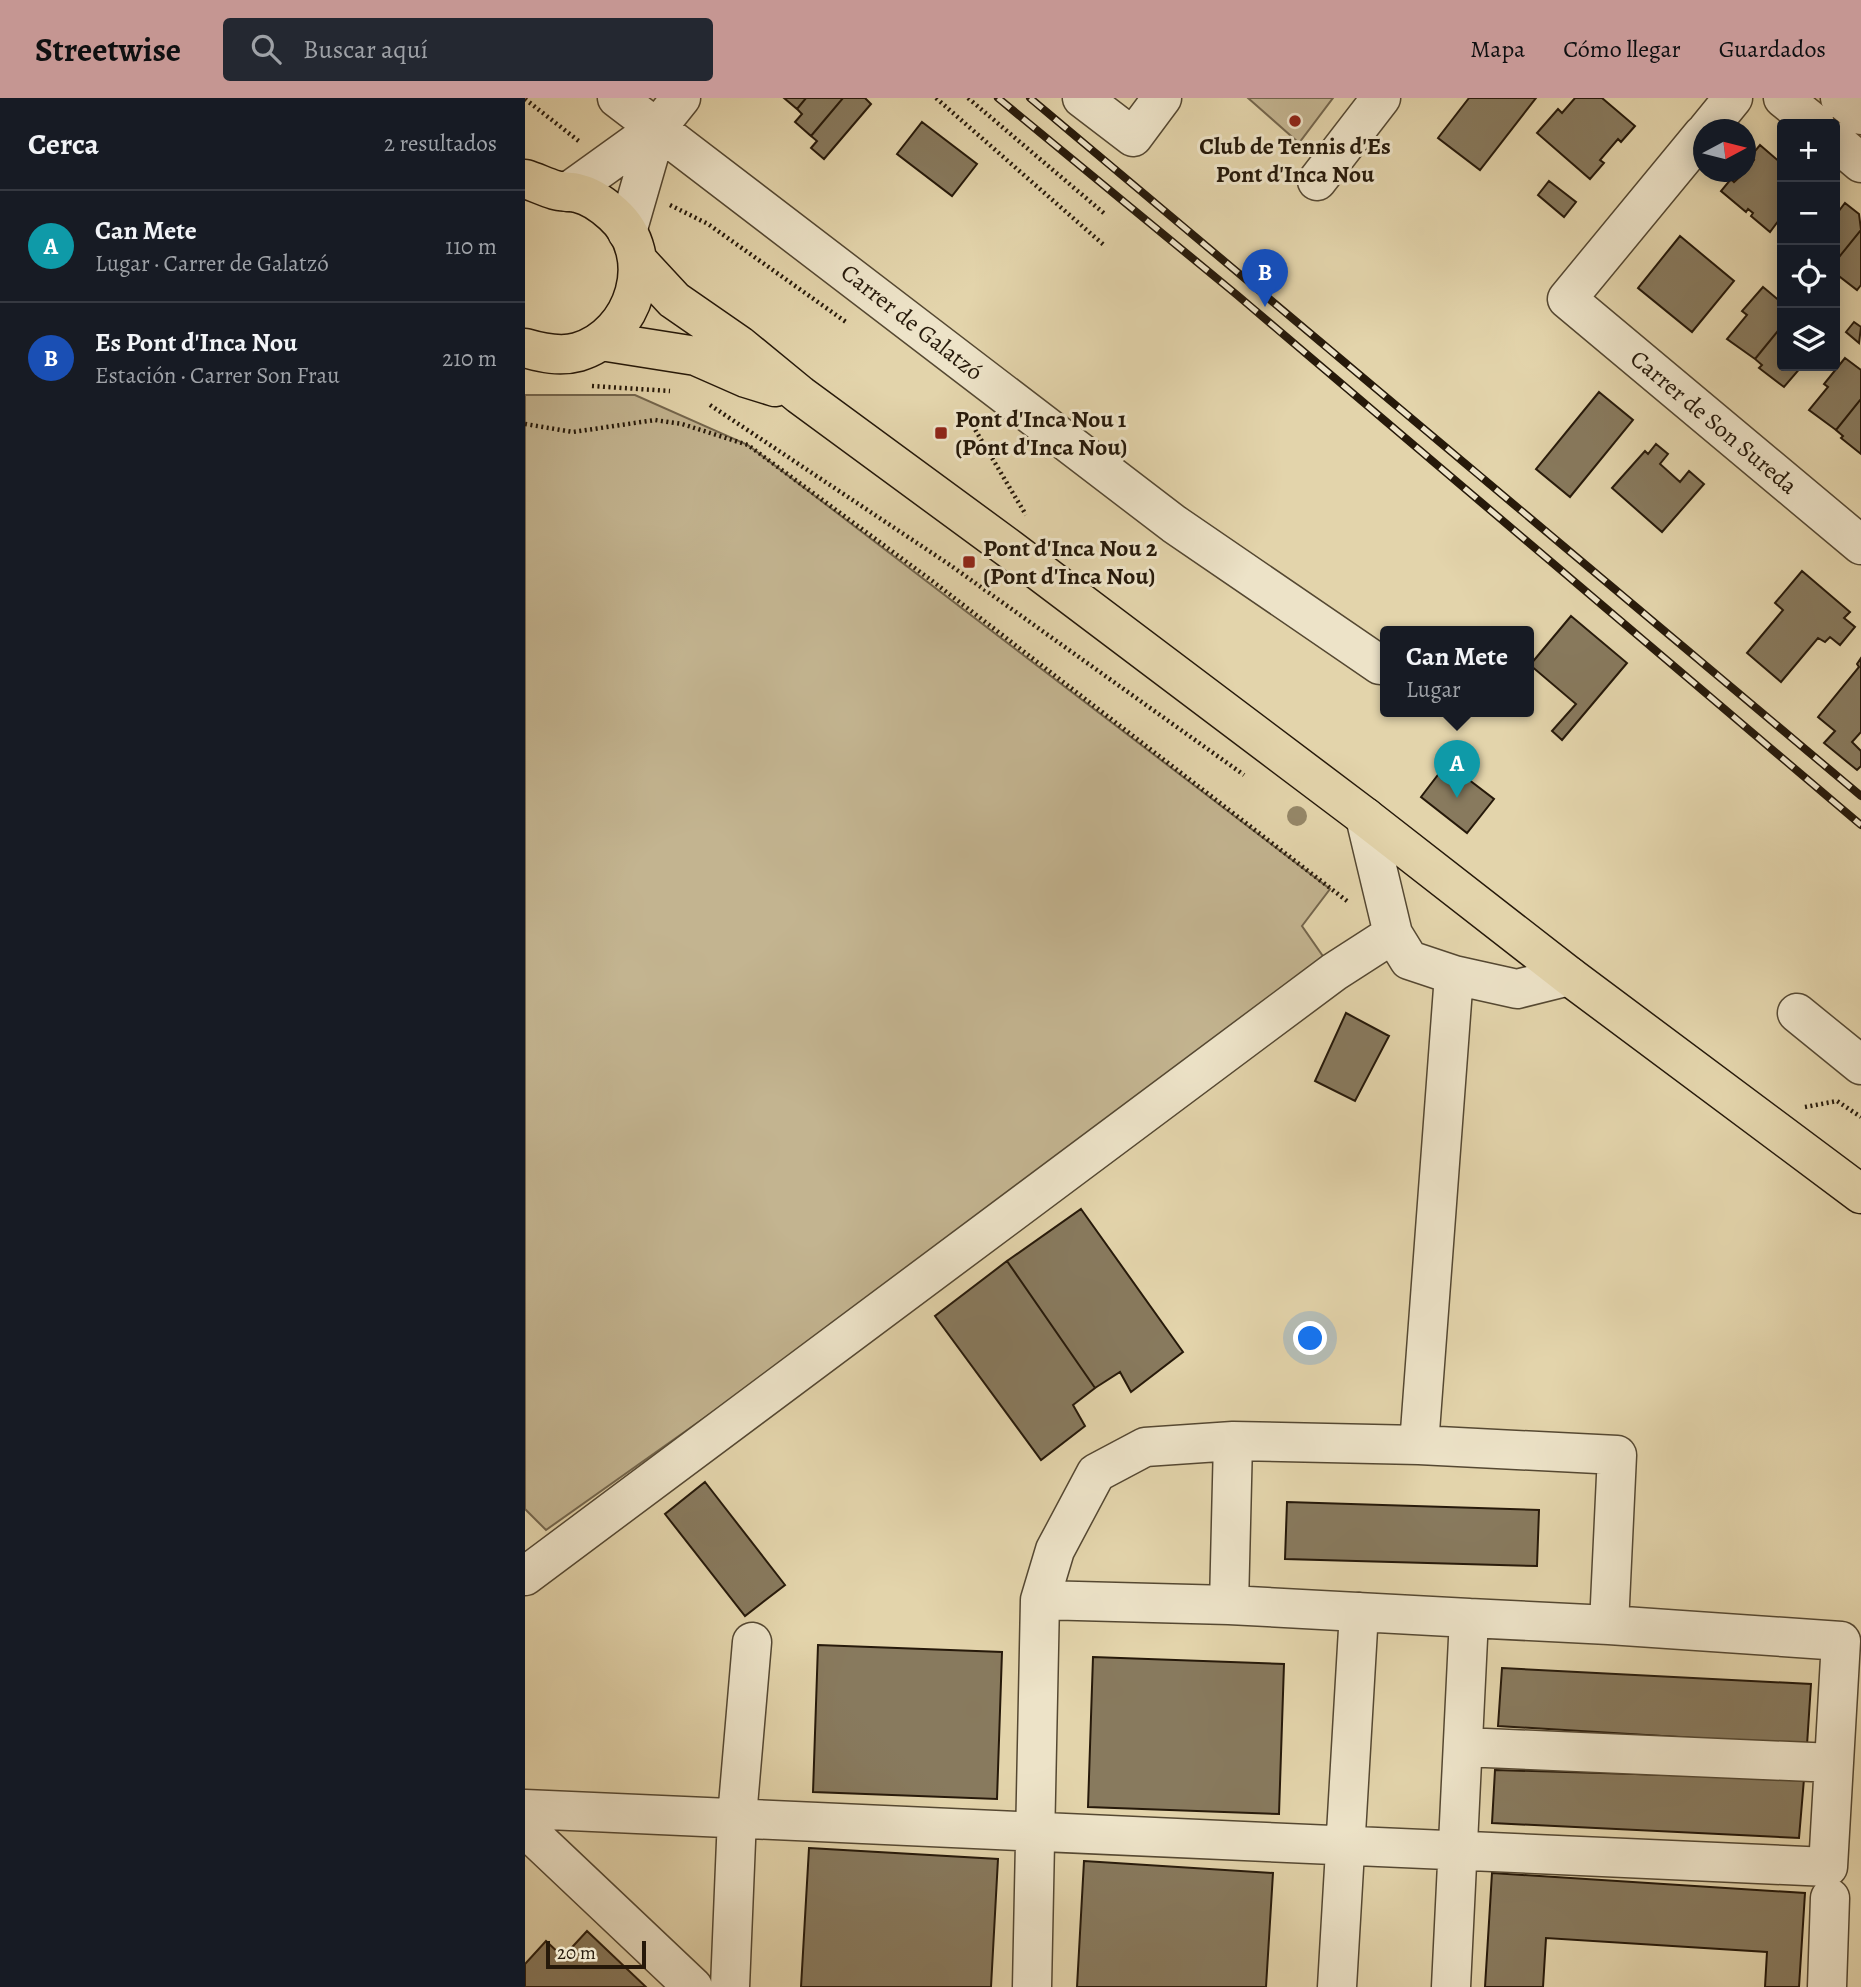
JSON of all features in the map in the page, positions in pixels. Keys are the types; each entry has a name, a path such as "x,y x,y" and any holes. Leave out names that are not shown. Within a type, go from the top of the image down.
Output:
{"main road":[{"path":"544,190 596,201 616,216 632,246 674,300 739,345 800,395 1011,550 1365,817 1569,976 1861,1194"},
{"path":"525,348 551,355 577,352 601,341 619,326 631,306 638,284 632,246"},
{"path":"601,341 696,356 746,378 800,395"}],"street":[{"name":"Carrer de Galatzó","path":"617,98 1174,524 1380,665"},
{"path":"544,190 608,163 657,128 681,98"},
{"path":"1082,98 1133,137 1162,98"},
{"path":"1317,181 1381,98"},
{"path":"1716,119 1733,98"},
{"path":"1783,98 1809,119"},
{"path":"1840,98 1861,115"},
{"path":"632,246 641,186 657,128"},
{"path":"1840,145 1861,163"},
{"name":"Carrer de Son Sureda","path":"1693,146 1567,299 1861,545"},
{"path":"1365,817 1393,933 1409,960 1454,975 1517,989 1569,976"},
{"path":"525,1576 1334,972 1393,933"},
{"path":"1419,1445 1454,975"},
{"path":"1797,1013 1861,1065"},
{"path":"1229,1605 1233,1441"},
{"path":"1031,1987 1040,1600 1055,1550 1096,1473 1145,1447 1233,1441 1419,1445 1618,1455 1609,1625"},
{"path":"525,1809 1828,1867 1840,1642 1609,1625 1229,1605 1040,1600"},
{"path":"1337,1987 1359,1612"},
{"path":"1451,1987 1469,1618"},
{"path":"730,1987 737,1817 752,1643"},
{"path":"1463,1748 1833,1763"},
{"path":"525,1828 693,1987"},
{"path":"1827,1987 1830,1898"}],"path":[{"path":"936,98 1105,246"},
{"path":"968,98 1107,215"},
{"path":"525,99 608,163"},
{"path":"641,186 666,203 708,224 852,327"},
{"path":"588,386 679,392"},
{"path":"704,400 950,565 1254,782"},
{"path":"961,407 1006,482"},
{"path":"525,424 573,432 655,421 682,424 748,445 931,580 1330,890 1393,933"},
{"path":"1800,1108 1837,1101 1861,1117"}],"shaded area":[{"name":"Club de Tennis d'Es Pont d'Inca Nou","path":"1248,98 1333,98 1299,143"},
{"path":"525,395 635,395 748,445 1330,889 1302,926 1334,972 546,1530 525,1509"}],"building":[{"path":"784,98 806,98 797,109"},
{"path":"806,98 843,98 811,136 795,122 802,114 797,109"},
{"path":"843,98 865,98 871,104 824,159 811,148 817,141 811,136"},
{"path":"1469,98 1536,98 1480,170 1438,138"},
{"path":"1575,98 1602,98 1635,126 1621,142 1618,139 1600,160 1604,163 1590,179 1537,133 1558,109 1562,113"},
{"path":"922,122 977,164 952,196 897,154"},
{"path":"1760,145 1777,160 1777,223 1770,232 1751,216 1753,213 1748,209 1746,212 1721,191 1728,182 1756,182 1756,150"},
{"path":"1549,181 1576,202 1564,217 1538,195"},
{"path":"1845,203 1859,214 1861,230 1840,256 1840,245 1840,210"},
{"path":"1861,230 1861,285 1857,290 1840,277 1840,256"},
{"path":"1680,236 1734,281 1692,332 1638,288"},
{"path":"1763,287 1777,299 1777,332 1755,359 1727,339 1747,315 1742,311"},
{"path":"1854,322 1861,327 1859,343 1846,332"},
{"path":"1777,332 1777,371 1798,371 1784,387 1759,368 1762,365 1755,359"},
{"path":"1845,358 1861,370 1861,399 1836,430 1809,410 1828,387 1824,384 1834,371 1840,371 1840,364"},
{"path":"1599,392 1633,420 1570,497 1536,469"},
{"path":"1861,399 1861,454 1841,438 1843,436 1836,430"},
{"path":"1656,444 1668,454 1660,464 1680,482 1689,471 1704,484 1662,532 1612,488 1645,451 1648,454"},
{"path":"1802,571 1850,612 1844,618 1855,627 1840,645 1830,637 1825,642 1818,638 1781,682 1747,653 1783,610 1775,603"},
{"path":"1571,616 1627,663 1562,740 1552,731 1576,704 1534,668 1534,660"},
{"path":"1861,658 1861,732 1852,742 1861,751 1861,766 1857,770 1824,743 1835,731 1818,717 1859,667 1857,664"},
{"path":"1447,763 1494,799 1467,833 1421,797"},
{"path":"1346,1013 1389,1036 1355,1101 1315,1081"},
{"path":"1081,1209 1183,1352 1131,1392 1120,1372 1095,1388 1007,1261"},
{"path":"1007,1261 1095,1388 1073,1405 1085,1426 1041,1460 935,1316"},
{"path":"705,1482 785,1585 745,1616 665,1514"},
{"path":"1287,1502 1539,1510 1537,1566 1285,1559"},
{"path":"818,1645 1002,1652 997,1799 813,1792"},
{"path":"1093,1657 1284,1664 1279,1814 1088,1807"},
{"path":"1502,1668 1811,1684 1807,1745 1498,1726"},
{"path":"1495,1770 1804,1779 1799,1838 1492,1823"},
{"path":"809,1848 998,1859 991,1987 801,1987"},
{"path":"1084,1861 1273,1873 1266,1987 1077,1987"},
{"path":"1492,1873 1805,1893 1799,1987 1765,1987 1767,1952 1546,1938 1543,1987 1485,1987"},
{"path":"587,1931 646,1987 525,1987 525,1964 546,1941 563,1957"}],"railway":[{"path":"998,98 1237,295 1861,825"},
{"path":"1030,98 1861,796"}],"place":[{"name":"Club de Tennis d'Es Pont d'Inca Nou","path":"1295,121"},
{"name":"Es Pont d'Inca Nou","path":"1265,307"},
{"name":"Pont d'Inca Nou 1 (Pont d'Inca Nou)","path":"941,433"},
{"name":"Pont d'Inca Nou 2 (Pont d'Inca Nou)","path":"969,562"},
{"name":"Can Mete","path":"1457,798"}]}
